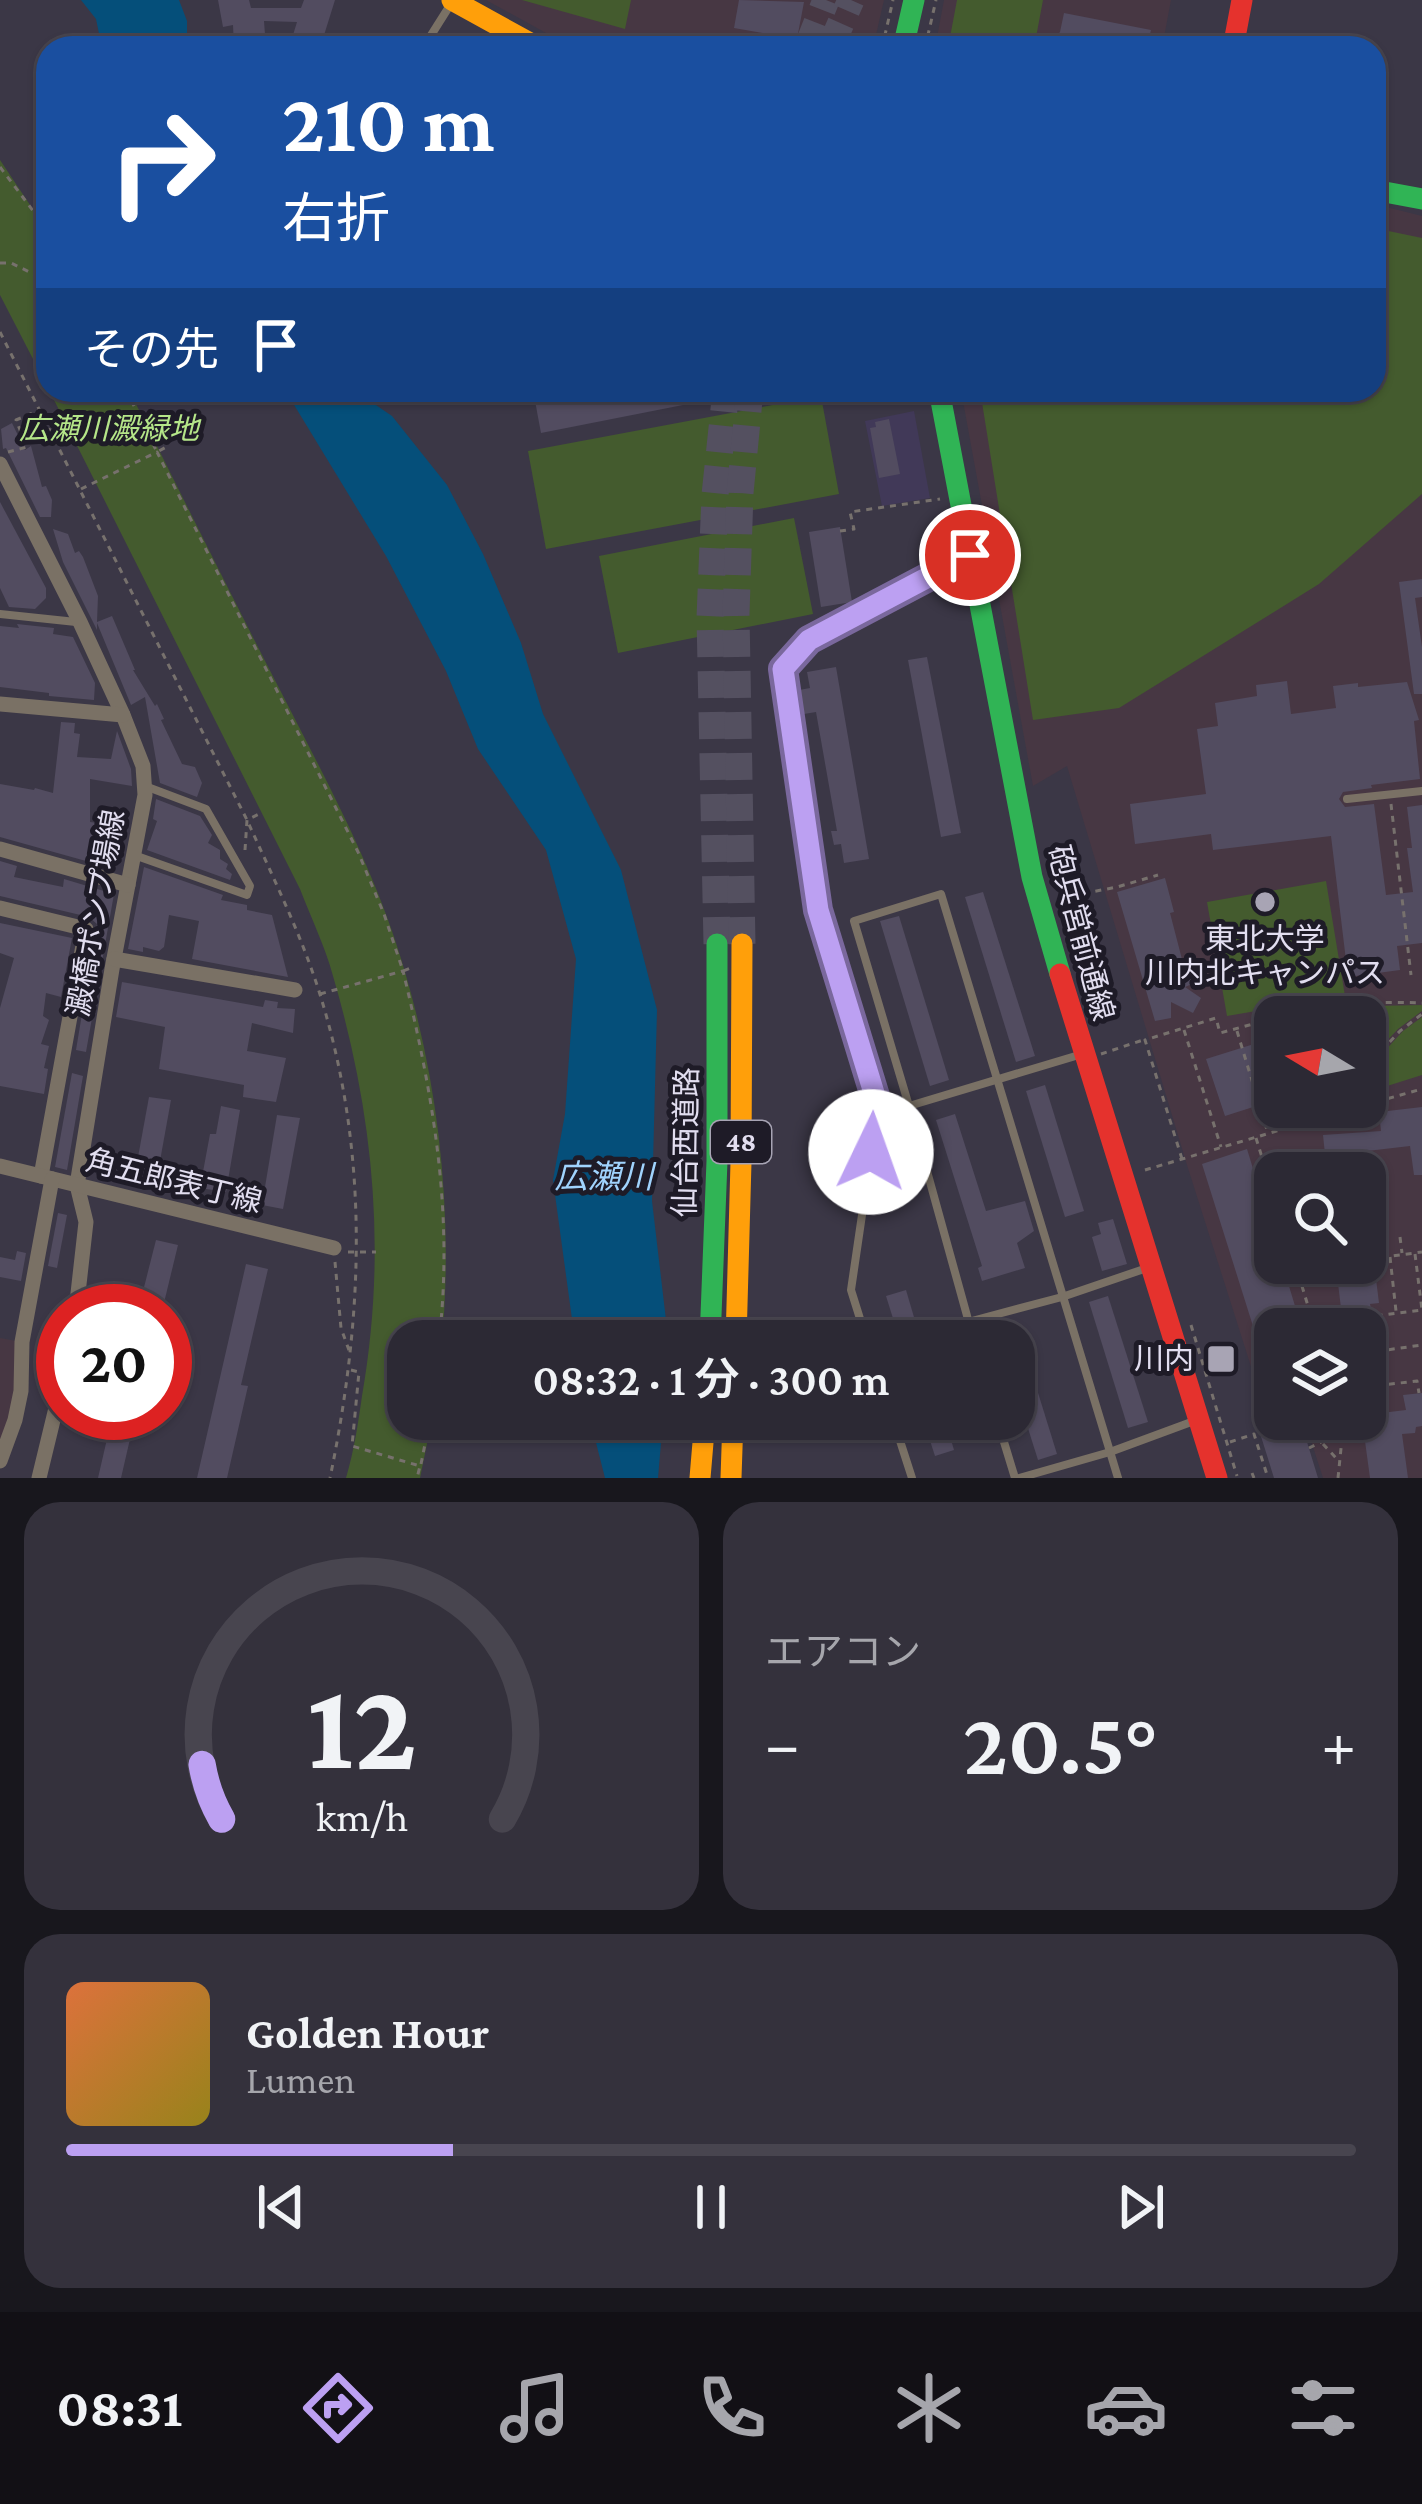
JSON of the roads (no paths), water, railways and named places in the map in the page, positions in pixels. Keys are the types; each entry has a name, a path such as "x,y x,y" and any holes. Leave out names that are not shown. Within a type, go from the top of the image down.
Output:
{"main road":[{"path":"453,0 518,36"},
{"path":"906,36 914,0"},
{"path":"1235,36 1242,0"},
{"path":"1386,192 1422,199"},
{"name":"砲兵営前通線","path":"941,402 1032,877 1092,1054 1151,1267 1217,1478"},
{"name":"仙台西道路","path":"711,1320 717,944"},
{"name":"仙台西道路","path":"737,1320 742,944"},
{"path":"700,1478 703,1440"},
{"path":"731,1478 732,1440"}],"street":[{"name":"澱橋ポンプ場線","path":"0,464 9,500 80,622 143,766 134,855 77,1185 86,1222 79,1284"},
{"path":"0,704 123,715"},
{"path":"0,850 128,885"},
{"path":"0,908 86,929 22,1342 21,1391 0,1461"},
{"path":"114,959 295,990"},
{"name":"角五郎表丁線","path":"0,1166 334,1250"},
{"path":"40,1478 49,1440"}],"lane":[{"path":"430,36 453,0"},
{"path":"860,1320 851,1290 878,1106 818,910 783,669 809,640 970,555"},
{"path":"0,614 80,622"},
{"path":"134,855 247,895 250,886 206,809 144,785"},
{"path":"1347,799 1422,791"},
{"path":"967,1320 854,921 941,894 1118,1478"},
{"path":"878,1106 909,1106 1092,1054"},
{"path":"976,1320 1151,1267"},
{"path":"1005,1440 1017,1478 1110,1453 1198,1420"},
{"path":"900,1440 912,1478"}],"water":[{"path":"81,0 179,0 187,36 100,36 96,19"},
{"name":"広瀬川","path":"292,402 371,402 392,416 447,485 521,643 543,714 621,870 657,1010 652,1201 666,1320 572,1320 553,1180 565,1114 576,959 546,850 478,749 446,671 386,556"},
{"path":"595,1440 661,1440 658,1478 605,1478"}],"tunnel":[{"path":"812,36 826,0"},
{"path":"835,36 851,0"},
{"path":"717,944 710,618 725,402"},
{"path":"742,944 736,614 749,402"}],"place":[{"name":"東北大学 川内北キャンパス","path":"1265,902"},
{"name":"川内","path":"1221,1359"}],"park label":[{"name":"広瀬川澱緑地","path":"109,429"}]}
